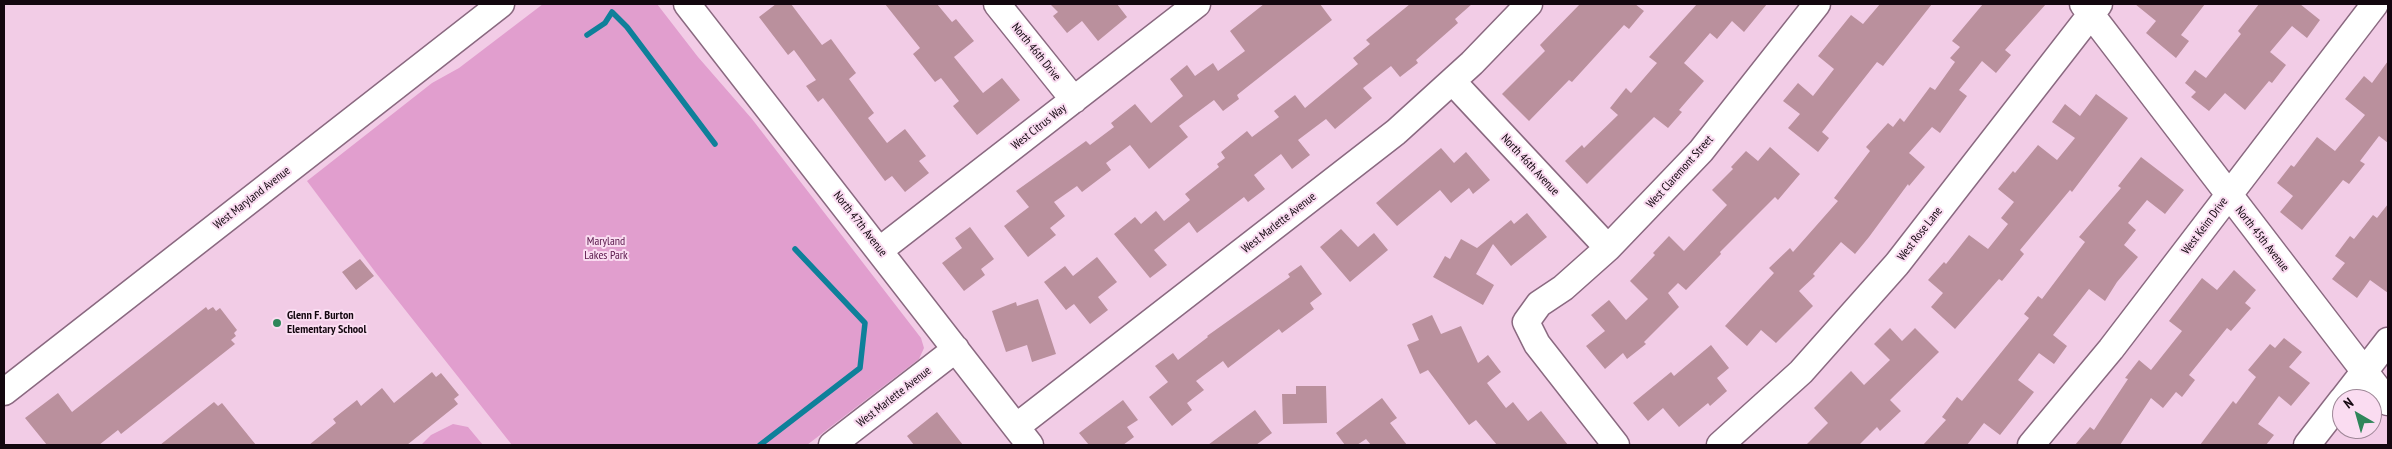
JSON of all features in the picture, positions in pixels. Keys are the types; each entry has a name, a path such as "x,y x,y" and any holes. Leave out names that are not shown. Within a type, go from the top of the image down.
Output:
{"street":[{"name":"West Maryland Avenue","path":"4,392 501,4"},
{"name":"North 47th Avenue","path":"687,4 1023,436"},
{"name":"North 46th Drive","path":"997,4 1074,100"},
{"name":"West Citrus Way","path":"880,250 1197,4"},
{"name":"West Marlette Avenue","path":"1023,436 1396,132 1453,82 1529,4"},
{"name":"West Claremont Street","path":"1616,445 1537,344 1526,322 1539,304 1563,288 1608,248 1701,151 1817,4"},
{"name":"West Keim Drive","path":"2031,445 2111,349 2375,4"},
{"name":"North 45th Avenue","path":"2091,7 2228,194 2388,402"},
{"name":"West Rose Lane","path":"1720,445 1801,372 1897,264 2091,7"},
{"name":"North 46th Avenue","path":"1453,82 1608,248"},
{"path":"2352,389 2388,341"},
{"name":"West Marlette Avenue","path":"832,445 956,349"},
{"path":"2307,445 2332,414"}],"green space":[{"name":"Maryland Lakes Park","path":"543,4 657,4 698,57 752,119 921,338 924,348 919,359 807,445 512,445 376,273 307,181 432,83 459,68"},
{"path":"453,424 468,427 483,445 421,445 431,435"}],"building":[{"path":"776,4 791,4 822,45 831,39 856,73 849,79 874,113 868,118 887,143 905,129 926,156 919,161 929,173 905,192 892,176 885,181 823,98 818,102 806,86 816,80 794,50 788,55 759,17"},
{"path":"885,4 937,4 952,22 956,19 974,41 954,57 983,93 1002,78 1020,100 977,135 953,106 959,101 941,78 935,82 913,54 920,48"},
{"path":"1050,4 1117,4 1127,17 1098,41 1082,21 1067,33 1053,16 1058,12"},
{"path":"1264,4 1320,4 1332,20 1237,95 1239,99 1223,111 1214,100 1179,126 1188,137 1149,169 1130,145 1106,163 1111,170 1082,192 1077,186 1054,202 1065,216 1050,228 1056,235 1028,257 1004,226 1029,207 1016,191 1086,141 1090,145 1114,127 1111,123 1135,104 1151,123 1183,96 1170,79 1187,65 1195,76 1213,63 1218,71 1245,51 1230,31"},
{"path":"1410,4 1472,4 1455,19 1458,23 1416,60 1418,63 1400,77 1391,66 1363,88 1372,98 1335,129 1326,119 1298,140 1310,155 1292,169 1281,154 1254,175 1265,189 1248,202 1244,197 1197,233 1189,222 1154,250 1167,265 1150,278 1114,234 1135,217 1141,224 1156,211 1164,221 1190,200 1185,194 1219,167 1217,164 1225,158 1221,152 1247,131 1252,137 1279,117 1274,111 1295,95 1305,108 1358,64 1353,58 1370,44 1366,40"},
{"path":"1580,4 1635,4 1644,11 1629,29 1624,25 1572,82 1569,80 1529,121 1502,94 1545,51 1540,45"},
{"path":"1697,4 1767,4 1744,32 1732,21 1717,39 1710,33 1684,63 1704,81 1679,110 1682,112 1668,128 1654,117 1587,184 1565,161 1582,145 1584,148 1618,115 1610,108 1626,88 1631,93 1657,63 1649,57"},
{"path":"1880,4 1932,4 1883,66 1877,62 1822,132 1829,138 1818,152 1788,128 1800,114 1783,101 1798,83 1813,96 1834,69 1818,56 1851,15 1863,24"},
{"path":"1983,4 2046,4 2005,50 2011,55 1996,73 1982,61 1959,90 1967,96 1940,133 1932,127 1909,153 1925,167 1909,186 1908,184 1855,254 1841,242 1813,274 1815,276 1799,291 1813,306 1776,343 1761,330 1747,346 1725,326 1774,273 1769,268 1790,248 1793,252 1838,201 1834,198 1870,151 1866,147 1888,123 1893,127 1900,118 1904,122 1930,87 1935,90 1955,62 1950,58 1960,47 1952,41"},
{"path":"2135,4 2205,4 2181,35 2189,41 2176,58 2146,33 2156,21"},
{"path":"2259,4 2300,4 2320,20 2307,38 2292,26 2270,52 2286,65 2272,83 2269,81 2245,110 2225,93 2209,111 2191,97 2196,92 2185,83 2195,70 2206,78 2241,34 2238,31"},
{"path":"2388,61 2388,143 2379,136 2360,161 2365,164 2349,184 2343,180 2302,230 2280,212 2293,196 2277,183 2291,165 2294,167 2317,137 2335,151 2365,115 2345,99 2364,76 2372,83"},
{"path":"2096,94 2128,118 2072,192 2070,190 2020,250 2024,254 2002,281 1999,279 1955,329 1931,307 1943,293 1928,280 1944,262 1946,264 1969,235 1988,249 2008,224 2001,218 2014,202 1998,189 2013,171 2015,173 2038,145 2057,160 2075,138 2052,122 2065,104 2080,116"},
{"path":"1770,147 1800,174 1778,200 1775,197 1720,252 1721,254 1686,290 1678,283 1668,293 1679,307 1644,342 1646,344 1627,359 1623,353 1605,369 1586,346 1605,331 1591,315 1609,300 1626,320 1648,299 1630,281 1655,255 1653,253 1669,236 1684,251 1727,205 1712,190 1733,169 1731,167 1746,151 1758,161"},
{"path":"1441,148 1454,163 1466,152 1490,180 1473,194 1469,188 1451,203 1440,190 1397,226 1376,203"},
{"path":"2141,157 2184,190 2165,214 2147,200 2128,223 2136,230 2124,245 2138,257 2117,282 2105,301 2089,289 2053,335 2067,346 2054,364 2039,353 2018,380 2034,392 2000,435 1984,423 1967,445 1923,445 1946,420 1942,417 1957,397 1962,401 2029,318 2024,314 2038,296 2042,299 2085,242 2079,237 2121,188 2118,186"},
{"path":"2388,204 2388,293 2370,280 2357,298 2332,279 2345,263 2335,256 2350,236 2354,239 2373,215 2377,218"},
{"path":"1527,213 1547,237 1511,266 1493,244 1476,274 1494,285 1483,305 1433,277 1445,256 1450,259 1461,239 1477,248 1511,220 1514,224"},
{"path":"970,227 994,259 981,269 985,275 964,291 942,263 962,248 955,238"},
{"path":"1341,229 1358,247 1374,233 1388,250 1350,282 1320,247"},
{"path":"1097,257 1117,282 1098,297 1108,310 1090,324 1074,304 1066,310 1044,282 1065,266 1073,276"},
{"path":"360,259 374,276 356,290 342,272"},
{"path":"1301,265 1322,294 1310,303 1314,309 1282,333 1279,329 1228,368 1223,361 1196,381 1204,390 1187,403 1192,410 1172,426 1149,397 1168,382 1155,366 1173,353 1178,360 1207,336 1290,277 1288,274"},
{"path":"2234,270 2256,290 2245,303 2251,308 2231,331 2227,328 2189,375 2195,380 2182,397 2176,392 2163,408 2151,398 2120,445 2075,445 2090,427 2094,430 2128,379 2125,378 2139,360 2151,370 2182,331 2169,321 2202,278 2217,290"},
{"path":"1038,299 1056,354 1032,362 1027,345 1006,352 992,311 1016,302 1017,306"},
{"path":"206,307 208,310 213,307 216,311 220,308 237,330 234,333 236,336 231,340 235,344 121,434 118,430 99,445 47,445 25,418 58,393 72,412"},
{"path":"1432,315 1441,334 1461,326 1478,363 1488,355 1501,372 1487,383 1506,408 1513,402 1528,421 1541,411 1568,445 1497,445 1476,420 1469,425 1428,370 1420,374 1407,345 1419,340 1412,324"},
{"path":"1890,328 1902,341 1915,328 1939,352 1890,400 1901,411 1880,431 1877,427 1859,445 1806,445 1828,423 1814,408 1851,371 1864,385 1890,360 1874,344"},
{"path":"2284,338 2302,352 2289,367 2310,383 2291,406 2279,396 2258,424 2274,435 2266,445 2200,445 2233,401 2236,404 2256,377 2248,370 2270,344 2275,348"},
{"path":"1711,345 1729,368 1717,378 1727,391 1710,406 1708,403 1679,427 1663,408 1648,421 1633,403 1671,372 1674,376"},
{"path":"432,372 436,377 441,373 459,395 454,399 458,404 407,445 309,445 336,423 333,419 357,400 361,406 382,388 394,403"},
{"path":"1296,386 1326,386 1327,423 1283,424 1282,394 1296,394"},
{"path":"1382,398 1397,418 1390,423 1407,445 1371,445 1366,439 1357,445 1345,445 1336,433"},
{"path":"1123,400 1138,420 1127,427 1134,437 1123,445 1089,445 1079,433"},
{"path":"214,402 218,406 222,403 256,445 160,445"},
{"path":"1255,410 1272,433 1256,445 1208,445"},
{"path":"937,412 963,445 914,445 907,436"}],"waterway":[{"path":"587,35 605,23 612,12 627,27 715,144"},
{"path":"760,445 860,368 865,323 795,249"}],"place":[{"name":"Glenn F. Burton Elementary School","path":"277,323"}]}
